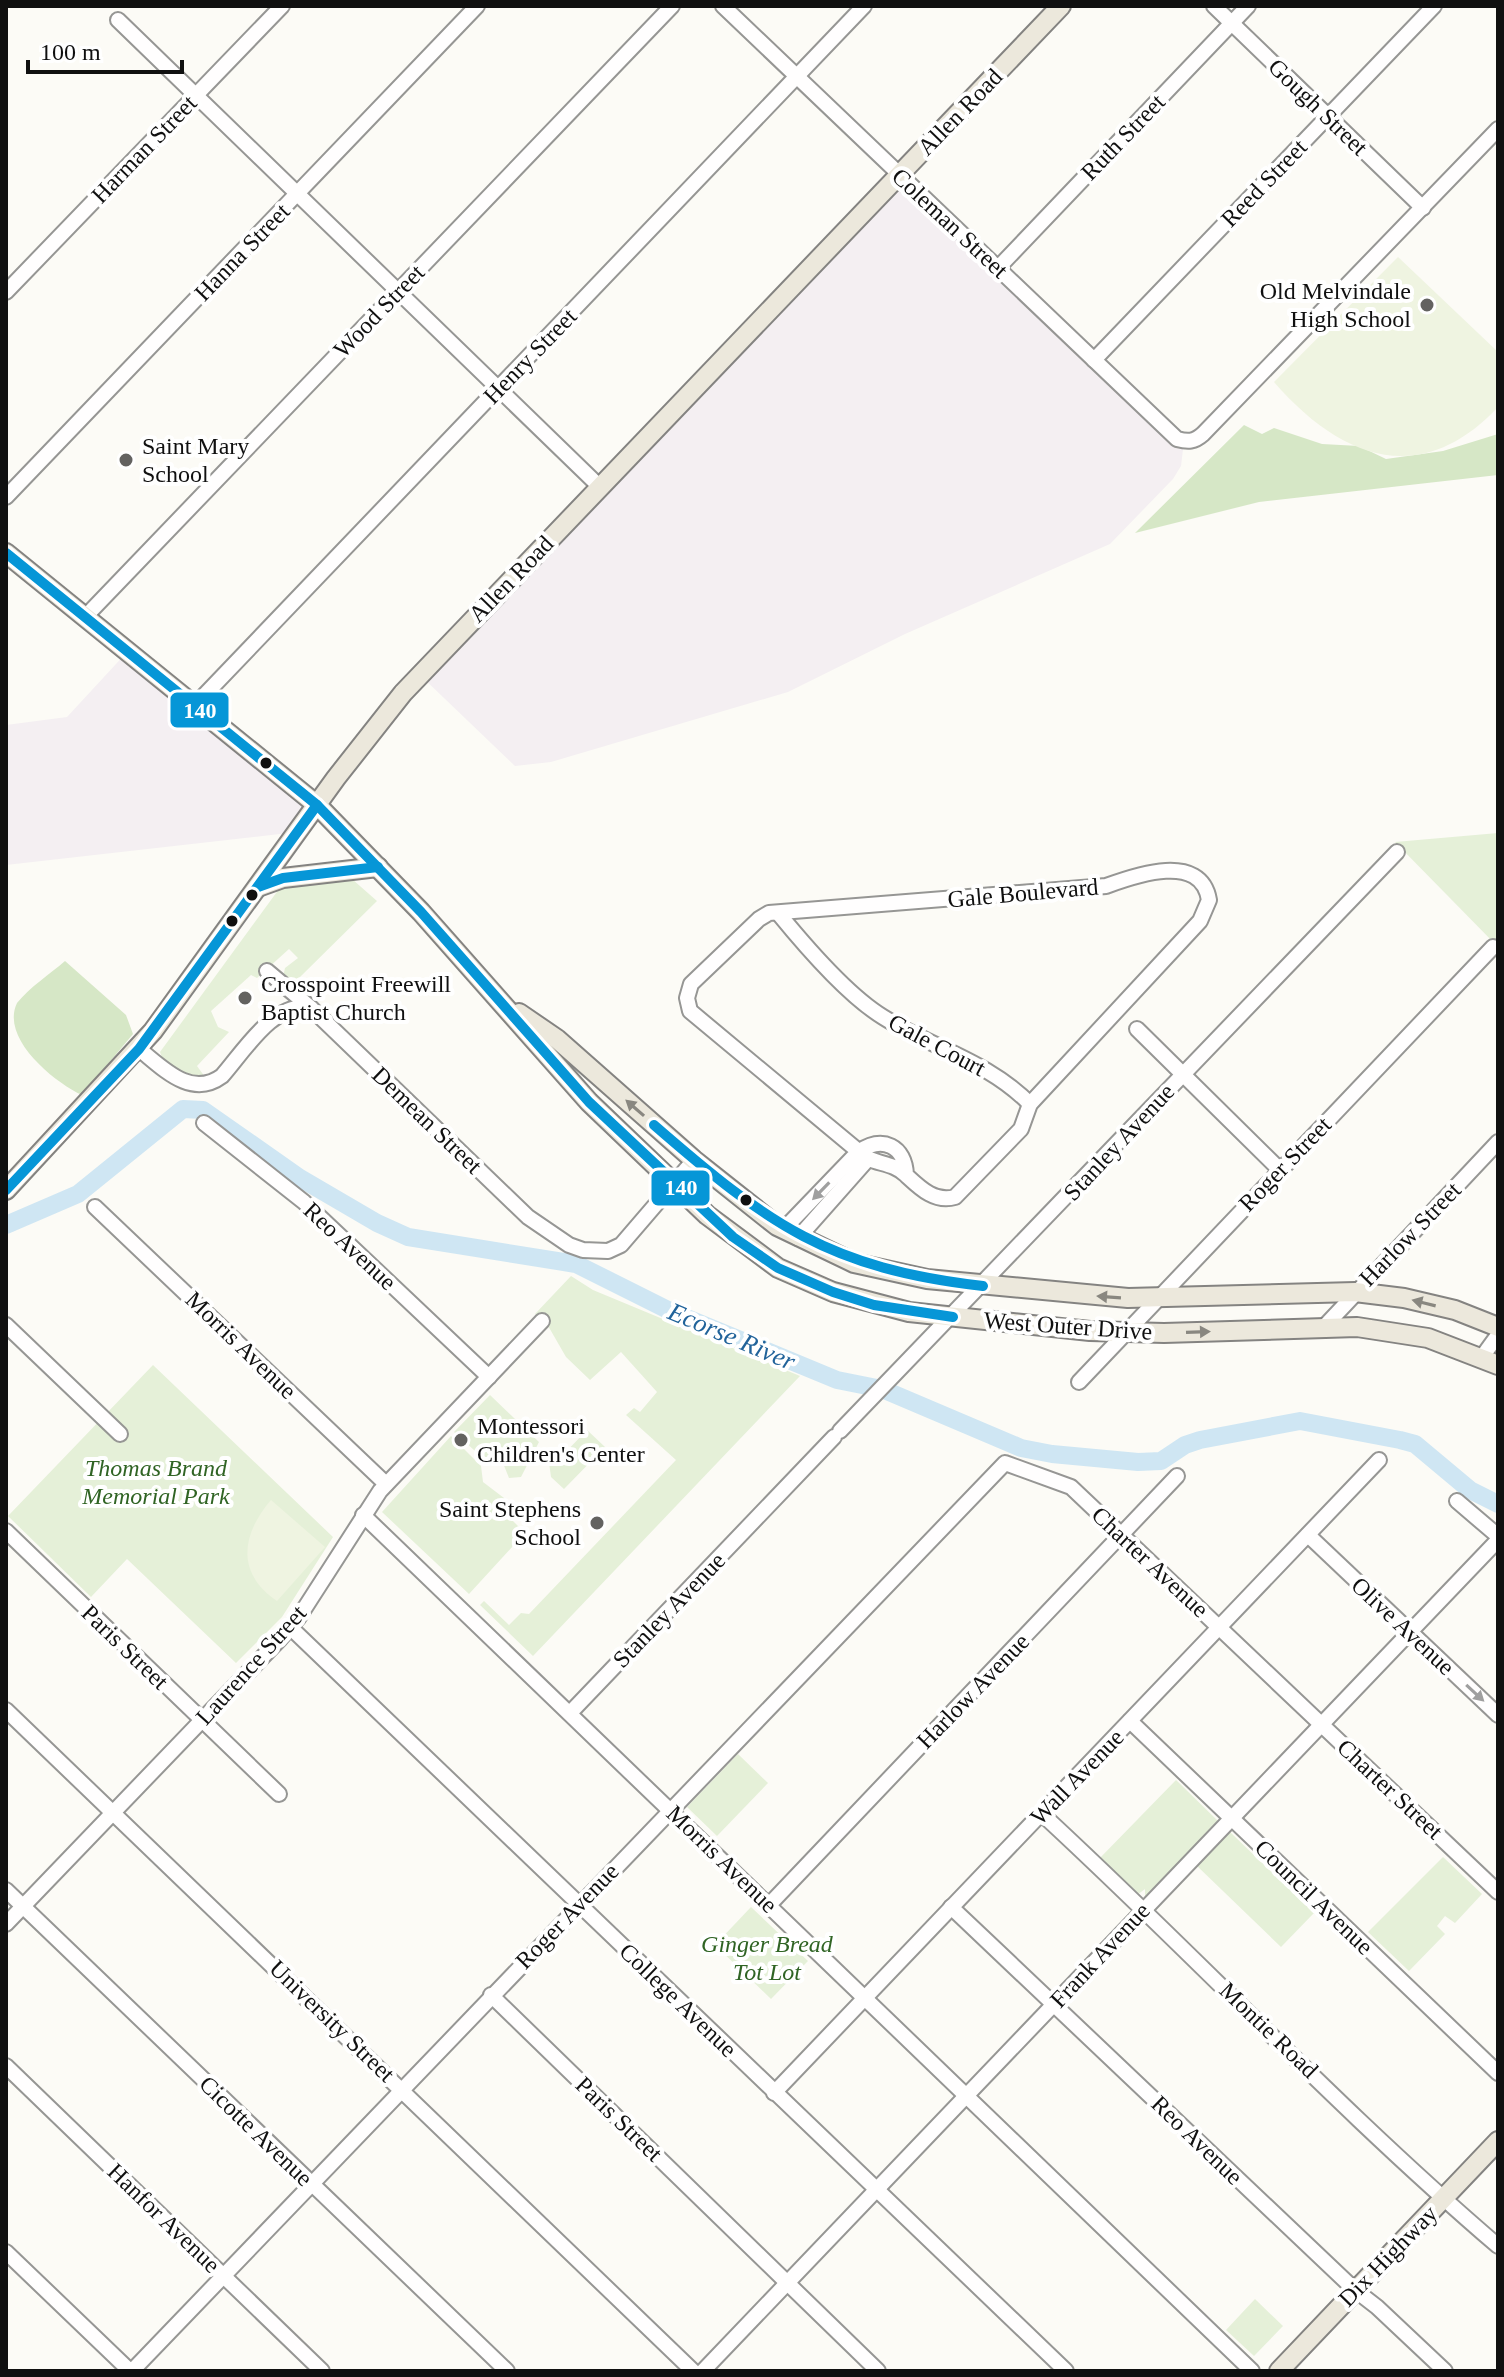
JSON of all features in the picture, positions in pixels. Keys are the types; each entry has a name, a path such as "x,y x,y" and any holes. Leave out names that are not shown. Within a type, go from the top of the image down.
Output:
{"main road":[{"name":"Allen Road","path":"6,1190 139,1049 403,693 1061,6"},
{"path":"6,553 317,805 501,999"},
{"path":"258,887 283,878 378,867"},
{"name":"West Outer Drive","path":"501,999 557,1039 694,1160 790,1234 873,1269 983,1286 1157,1299 1355,1292 1404,1298 1455,1310 1498,1327"},
{"name":"West Outer Drive","path":"501,999 589,1102 733,1237 793,1276 874,1305 953,1317 1126,1332 1324,1327 1407,1333 1490,1361"},
{"name":"Dix Highway","path":"1279,2371 1498,2141"}],"street":[{"name":"Harman Street","path":"6,292 282,6"},
{"name":"Hanna Street","path":"6,497 477,6"},
{"name":"Wood Street","path":"86,616 672,6"},
{"name":"Coleman Street","path":"723,6 1177,439 1198,439 1423,208"},
{"name":"Henry Street","path":"195,705 864,6"},
{"name":"Gough Street","path":"1214,6 1423,208"},
{"name":"Ruth Street","path":"998,268 1248,6"},
{"name":"Reed Street","path":"1094,360 1434,6"},
{"path":"118,20 600,487"},
{"path":"1423,208 1498,129"},
{"name":"Stanley Avenue","path":"570,1713 1397,852"},
{"name":"Gale Boulevard","path":"1171,871 1194,875 1209,896 1206,913 1030,1104 1021,1129 955,1197 945,1199 929,1194 906,1175 904,1156 896,1147 881,1143 863,1156 696,1017 688,1004 691,984 759,919 769,913 779,914 1106,886 1140,875 1171,871"},
{"name":"Gale Court","path":"779,914 811,954 882,1017 983,1067 1030,1104"},
{"name":"Roger Street","path":"1079,1382 1493,947"},
{"name":"Demean Street","path":"267,971 311,1008 528,1217 569,1245 597,1252 621,1245 675,1183"},
{"path":"139,1049 169,1074 186,1083 206,1084 222,1076 286,1010 300,1006 311,1008"},
{"path":"1137,1029 1280,1170"},
{"name":"Reo Avenue","path":"204,1123 304,1202 489,1377"},
{"name":"Harlow Street","path":"1324,1327 1498,1142"},
{"path":"790,1234 863,1156"},
{"path":"675,1183 694,1160"},
{"name":"Morris Avenue","path":"95,1207 386,1484"},
{"name":"Laurence Street","path":"6,1924 290,1627 386,1484 542,1321"},
{"path":"6,1325 120,1434"},
{"path":"1490,1361 1498,1335"},
{"name":"Wall Avenue","path":"774,2093 1379,1460"},
{"name":"Charter Avenue","path":"1005,1463 1067,1484 1281,1686"},
{"name":"Roger Avenue","path":"131,2371 668,1809 1005,1463"},
{"name":"Harlow Avenue","path":"769,1905 1177,1476"},
{"path":"1457,1501 1498,1538"},
{"name":"Morris Avenue","path":"363,1515 1252,2371"},
{"name":"Paris Street","path":"6,1531 279,1794"},
{"name":"Olive Avenue","path":"1308,1535 1498,1715"},
{"name":"Frank Avenue","path":"703,2371 1498,1538"},
{"name":"College Avenue","path":"290,1627 1066,2371"},
{"name":"Charter Street","path":"1281,1686 1498,1892"},
{"name":"University Street","path":"6,1710 693,2371"},
{"name":"Council Avenue","path":"1130,1721 1498,2073"},
{"name":"Montie Road","path":"1042,1814 1134,1902 1145,1908 1443,2197 1498,2246"},
{"name":"Cicotte Avenue","path":"6,1890 507,2371"},
{"name":"Reo Avenue","path":"951,1907 1355,2290 1445,2371"},
{"name":"Paris Street","path":"491,1995 878,2371"},
{"name":"Hanfor Avenue","path":"6,2066 322,2371"},
{"path":"6,2252 131,2371"}],"shaded area":[{"path":"899,175 1184,441 1181,466 1173,479 1110,544 905,634 788,692 551,762 515,766 420,675"},
{"path":"128,651 317,805 297,832 6,865 6,725 67,717"}],"green space":[{"path":"1398,257 1498,352 1498,407 1469,433 1439,449 1410,456 1382,454 1353,445 1326,430 1274,382"},
{"path":"1244,425 1262,434 1274,428 1322,444 1359,446 1386,459 1443,451 1498,434 1498,475 1259,502 1135,533"},
{"path":"1498,833 1498,947 1395,842"},
{"path":"352,879 377,901 299,978 290,981 283,977 285,968 298,958 289,949 257,978 251,975 211,1011 218,1027 229,1032 197,1066 205,1077 189,1078 163,1060 160,1052 279,889 285,885"},
{"path":"65,961 126,1015 133,1034 82,1095 58,1080 33,1057 16,1030 14,1016 22,997"},
{"path":"571,1276 593,1290 800,1376 533,1656 480,1605 484,1601 509,1625 521,1613 529,1614 676,1460 626,1415 634,1408 640,1412 657,1392 621,1352 590,1380 566,1357 547,1324 535,1314"},
{"name":"Thomas Brand Memorial Park","path":"153,1365 333,1537 282,1617 236,1663 127,1559 91,1597 8,1516"},
{"path":"490,1395 539,1442 521,1477 509,1478 503,1463 485,1460 454,1432"},
{"path":"587,1430 605,1447 564,1489 551,1477 548,1455 553,1451 561,1457"},
{"path":"451,1436 481,1466 483,1482 504,1498 508,1516 525,1533 469,1594 382,1512"},
{"path":"271,1500 325,1547 277,1601 255,1578 247,1553 254,1527"},
{"path":"738,1754 768,1783 717,1836 687,1807"},
{"path":"1176,1780 1218,1821 1145,1897 1145,1889 1137,1895 1099,1859"},
{"path":"1229,1831 1314,1913 1281,1947 1196,1865"},
{"path":"1443,1857 1482,1894 1455,1923 1445,1916 1437,1926 1445,1934 1409,1971 1368,1932"},
{"name":"Ginger Bread Tot Lot","path":"751,1907 808,1961 771,1999 715,1945"},
{"path":"1255,2299 1283,2326 1254,2356 1226,2330"}],"waterway":[{"name":"Ecorse River","path":"6,1225 78,1194 183,1109 203,1110 300,1178 377,1223 408,1237 576,1264 670,1311 837,1380 882,1389 1021,1448 1138,1462 1161,1461 1185,1445 1200,1440 1300,1421 1415,1444 1470,1490 1498,1504"}],"transit line":[{"name":"140","path":"6,553 317,805 421,912 589,1102 733,1237 778,1268 833,1292 874,1305 953,1317"},
{"name":"140","path":"6,1190 139,1049 317,805"},
{"name":"140","path":"258,887 283,878 378,867"},
{"name":"140","path":"654,1125 732,1190 804,1236 841,1254 882,1267 983,1286"}],"place":[{"name":"Old Melvindale High School","path":"1427,305"},
{"name":"Saint Mary School","path":"126,460"},
{"name":"Crosspoint Freewill Baptist Church","path":"245,998"},
{"name":"Montessori Children's Center","path":"461,1440"},
{"name":"Saint Stephens School","path":"597,1523"}]}
